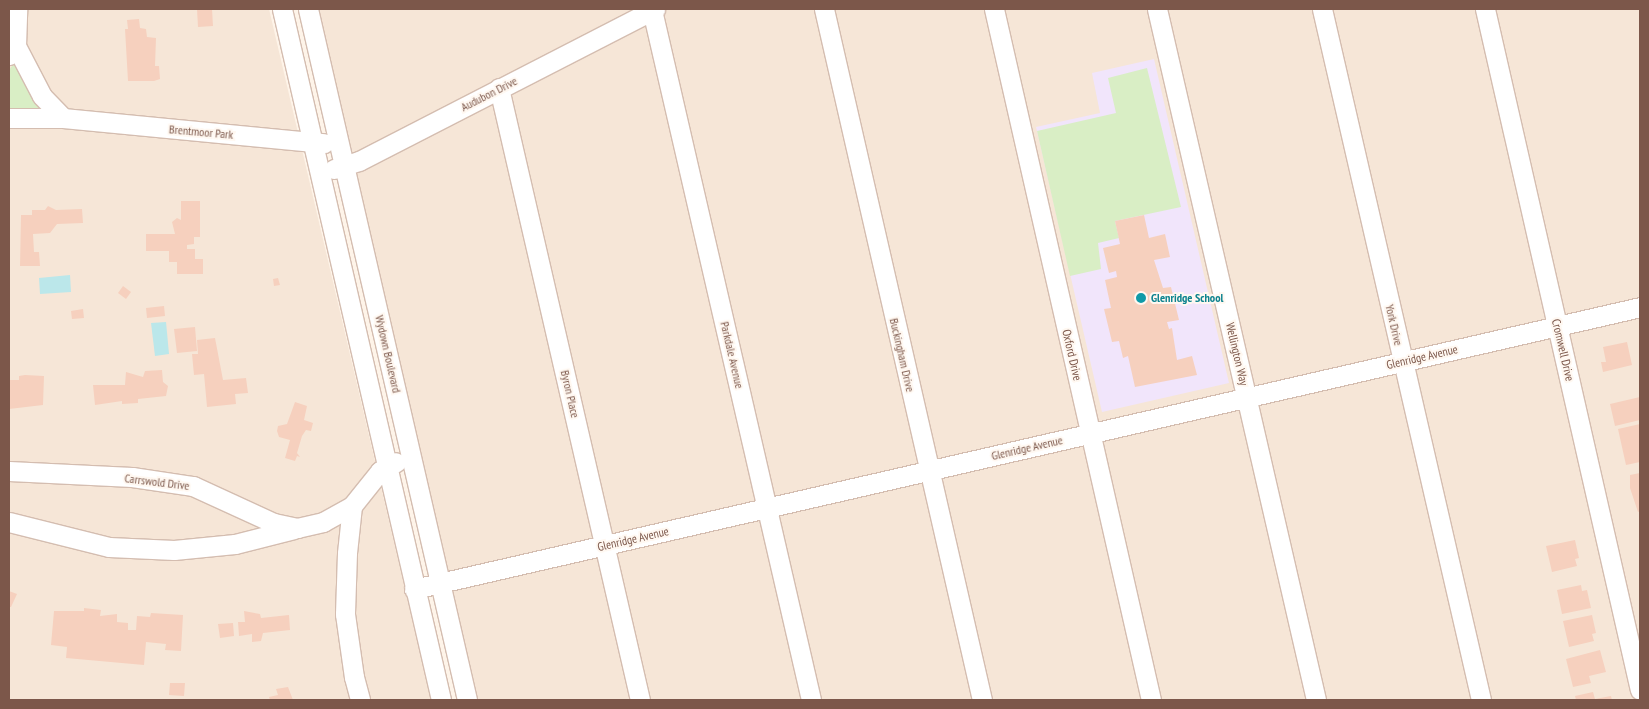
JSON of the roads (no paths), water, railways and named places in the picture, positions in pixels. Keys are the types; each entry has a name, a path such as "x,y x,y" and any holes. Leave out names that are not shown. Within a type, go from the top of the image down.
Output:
{"street":[{"path":"17,9 12,51 42,96 63,118"},
{"name":"Wydown Boulevard","path":"282,9 441,700"},
{"name":"Wydown Boulevard","path":"308,9 467,700"},
{"name":"Audubon Drive","path":"320,172 345,166 654,9"},
{"name":"Parkdale Avenue","path":"654,9 811,700"},
{"name":"Buckingham Drive","path":"824,9 982,700"},
{"name":"Oxford Drive","path":"994,9 1151,700"},
{"name":"Wellington Way","path":"1157,9 1316,700"},
{"name":"York Drive","path":"1322,9 1481,700"},
{"name":"Cromwell Drive","path":"1486,9 1640,690"},
{"name":"Byron Place","path":"499,88 640,700"},
{"name":"Brentmoor Park","path":"9,118 63,118 314,143 339,141"},
{"name":"Glenridge Avenue","path":"414,589 1640,307"},
{"path":"387,466 412,458"},
{"name":"Carrswold Drive","path":"9,522 109,547 162,550 235,544 323,522 352,506 387,466"},
{"name":"Carrswold Drive","path":"9,471 132,478 193,486 274,523 297,528"},
{"path":"352,506 345,614 360,700"}],"water":[{"path":"70,275 71,292 40,294 39,278"},
{"path":"166,322 169,354 155,356 151,323"}],"place":[{"name":"Glenridge School","path":"1141,298"}]}
